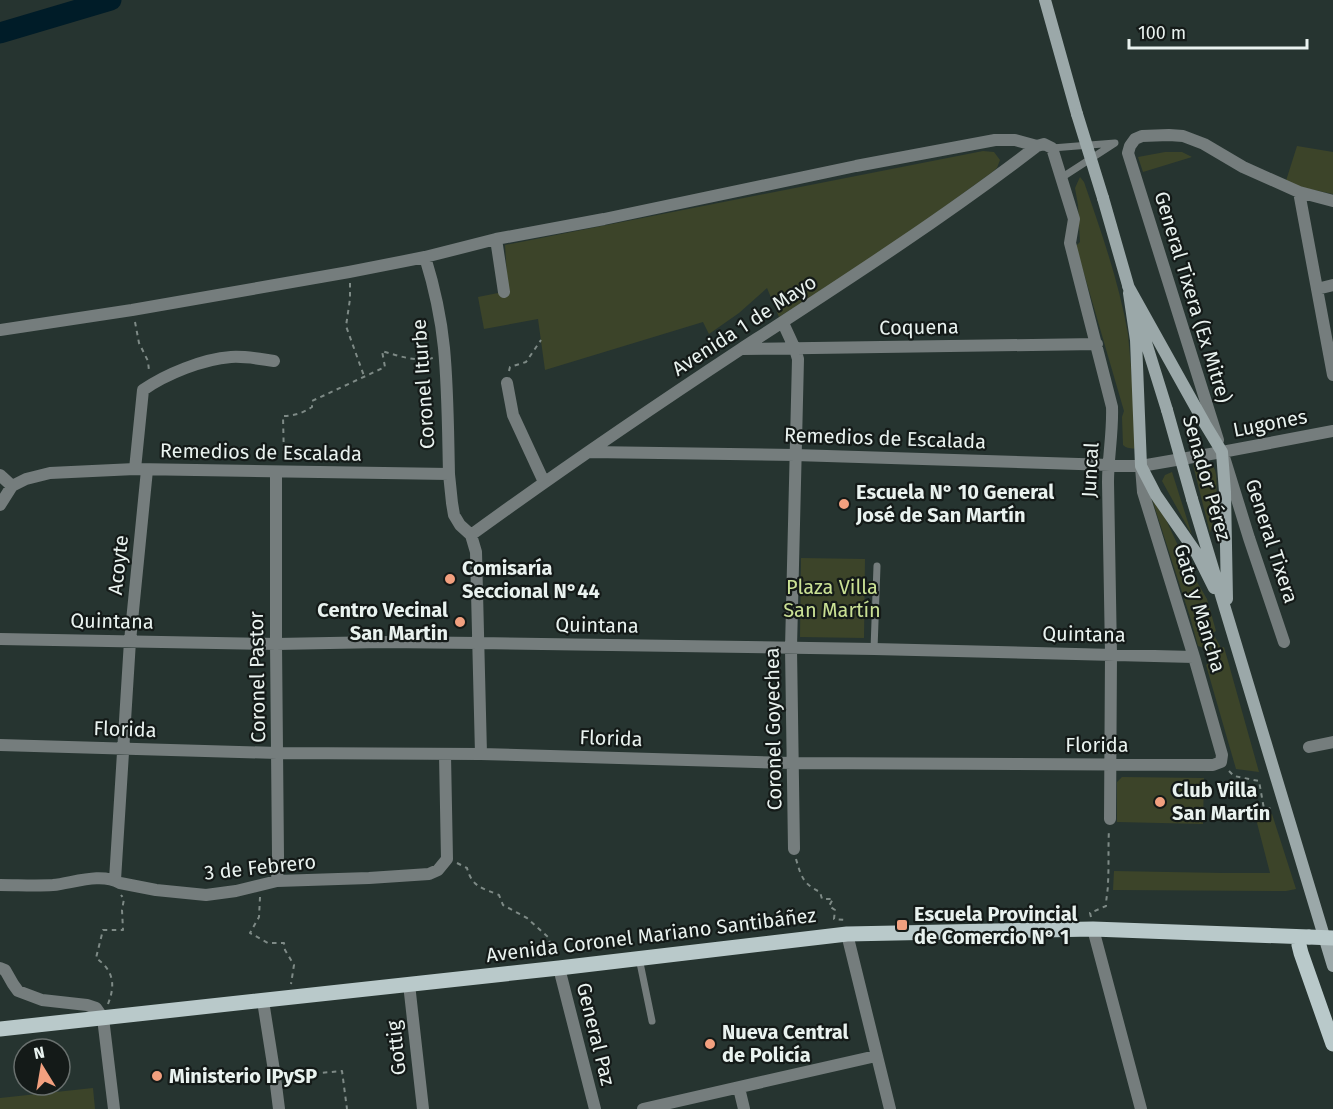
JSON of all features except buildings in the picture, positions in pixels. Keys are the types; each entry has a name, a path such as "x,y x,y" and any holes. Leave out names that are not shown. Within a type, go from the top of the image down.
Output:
{"main road":[{"name":"Senador Pérez","path":"1045,0 1128,286 1333,966"},
{"path":"1128,286 1222,453 1228,614"},
{"path":"1128,286 1136,340 1141,466 1156,495 1197,554 1228,614"},
{"name":"Avenida Coronel Mariano Santibáñez","path":"0,1029 559,968 846,927 1093,929 1333,938"},
{"path":"1304,937 1299,945 1301,953 1333,1044"}],"street":[{"path":"1135,139 1153,135 1183,136 1204,144 1243,167 1299,192 1333,201"},
{"name":"General Tixera (Ex Mitre)","path":"1135,139 1128,153 1222,453"},
{"path":"0,330 132,310 349,272 425,257 496,239 995,140 1015,140 1037,146 1044,144 1052,148"},
{"name":"Avenida 1 de Mayo","path":"471,535 544,482 974,194 1037,146"},
{"name":"Juncal","path":"1052,148 1074,219 1070,243 1112,407 1113,422 1108,464 1111,654 1110,819"},
{"path":"1299,192 1333,375"},
{"path":"496,239 504,292"},
{"name":"Coronel Iturbe","path":"425,257 444,347 449,474"},
{"path":"1317,289 1333,285"},
{"name":"Coronel Goyechea","path":"783,322 798,359 791,648 794,849"},
{"name":"Coquena","path":"742,349 1097,344"},
{"path":"143,390 171,374 208,361 234,357 274,361"},
{"path":"507,383 513,415 544,482"},
{"name":"Acoyte","path":"115,880 141,469 143,390"},
{"name":"Lugones","path":"1178,460 1333,431"},
{"name":"Remedios de Escalada","path":"590,452 795,455 1141,466 1178,460"},
{"name":"General Tixera","path":"1222,453 1227,462 1249,538 1284,642"},
{"name":"Gato y Mancha","path":"1141,466 1143,492 1194,657 1222,755 1221,762"},
{"name":"Remedios de Escalada","path":"12,486 26,479 50,473 141,469 449,474"},
{"name":"Coronel Pastor","path":"276,472 277,881"},
{"path":"449,474 454,515 460,525 471,535 477,552 482,754"},
{"path":"0,475 12,486 0,505"},
{"name":"Quintana","path":"0,639 276,644 478,643 1194,657"},
{"path":"1309,747 1333,742"},
{"name":"Florida","path":"0,745 277,753 482,754 792,763 1214,765 1221,762"},
{"name":"3 de Febrero","path":"0,885 54,885 98,878 156,890 206,895 236,891 277,881 429,874 438,870 447,859 445,755"},
{"path":"846,927 890,1109"},
{"path":"1093,929 1141,1109"},
{"path":"0,968 5,970 18,991 42,1000 96,1008 103,1018 114,1109"},
{"name":"General Paz","path":"559,968 595,1109"},
{"name":"Gottig","path":"409,984 423,1109"},
{"path":"263,1001 279,1109"},
{"path":"643,1109 876,1056"},
{"path":"739,1088 744,1109"}],"lane":[{"path":"1052,148 1116,143 1135,139"},
{"path":"1061,178 1116,143"},
{"path":"874,649 876,566"},
{"path":"639,958 652,1021"}],"path":[{"path":"349,272 350,299 346,326 365,377"},
{"path":"132,310 139,343 148,360 150,375 143,390"},
{"path":"507,383 510,367 526,362 541,340"},
{"path":"276,472 284,462 283,416 302,413 312,407 312,400 385,367 382,351 407,359 427,360 439,357 444,347"},
{"path":"1221,762 1234,776 1259,781 1264,809 1270,808"},
{"path":"1093,929 1090,913 1106,906 1109,886 1107,857 1110,819"},
{"path":"794,849 800,875 809,887 820,892 822,899 833,899 830,906 835,910 834,919 846,927"},
{"path":"467,868 470,879 480,887 499,895 503,905 527,918 549,938 550,952"},
{"path":"260,886 259,917 250,933 268,943 285,943 285,951 294,965 292,976"},
{"path":"103,1018 112,996 111,974 107,966 96,958 103,930 123,930 124,899 119,894"},
{"path":"275,1077 342,1071 347,1109"}],"green space":[{"path":"1297,146 1333,152 1333,194 1285,184"},
{"path":"983,151 994,152 1000,160 997,168 991,173 892,245 779,317 767,288 739,313 709,334 703,322 545,370 538,319 484,329 478,297 508,291 505,245"},
{"path":"1165,152 1182,152 1192,157 1143,172 1138,157"},
{"path":"1080,177 1084,182 1103,238 1124,315 1128,334 1138,448 1123,445 1122,417 1124,411 1076,246 1080,242 1075,188"},
{"path":"1200,459 1212,465 1217,483 1210,533 1193,465"},
{"path":"1172,472 1192,535 1162,481 1165,475"},
{"path":"1151,496 1155,496 1187,565 1207,599 1216,631 1213,633 1221,648 1224,647 1259,772 1236,769 1206,665 1210,662 1209,650 1198,646"},
{"name":"Plaza Villa San Martín","path":"801,558 865,559 864,638 800,637"},
{"name":"Club Villa San Martín","path":"1122,777 1204,778 1203,824 1117,822 1117,782"},
{"path":"1272,814 1296,889 1286,891 1113,890 1114,871 1270,873 1256,819"},
{"path":"93,1088 95,1109 0,1109 0,1098 72,1097 72,1090"}],"waterway":[{"path":"0,33 111,0"}],"place":[{"name":"Escuela N° 10 General José de San Martín","path":"844,504"},
{"name":"Comisaría Seccional N°44","path":"450,579"},
{"name":"Centro Vecinal San Martin","path":"460,622"},
{"name":"Club Villa San Martín","path":"1160,802"},
{"name":"Escuela Provincial de Comercio N° 1","path":"902,925"},
{"name":"Nueva Central de Policía","path":"710,1044"},
{"name":"Ministerio IPySP","path":"157,1076"}]}
